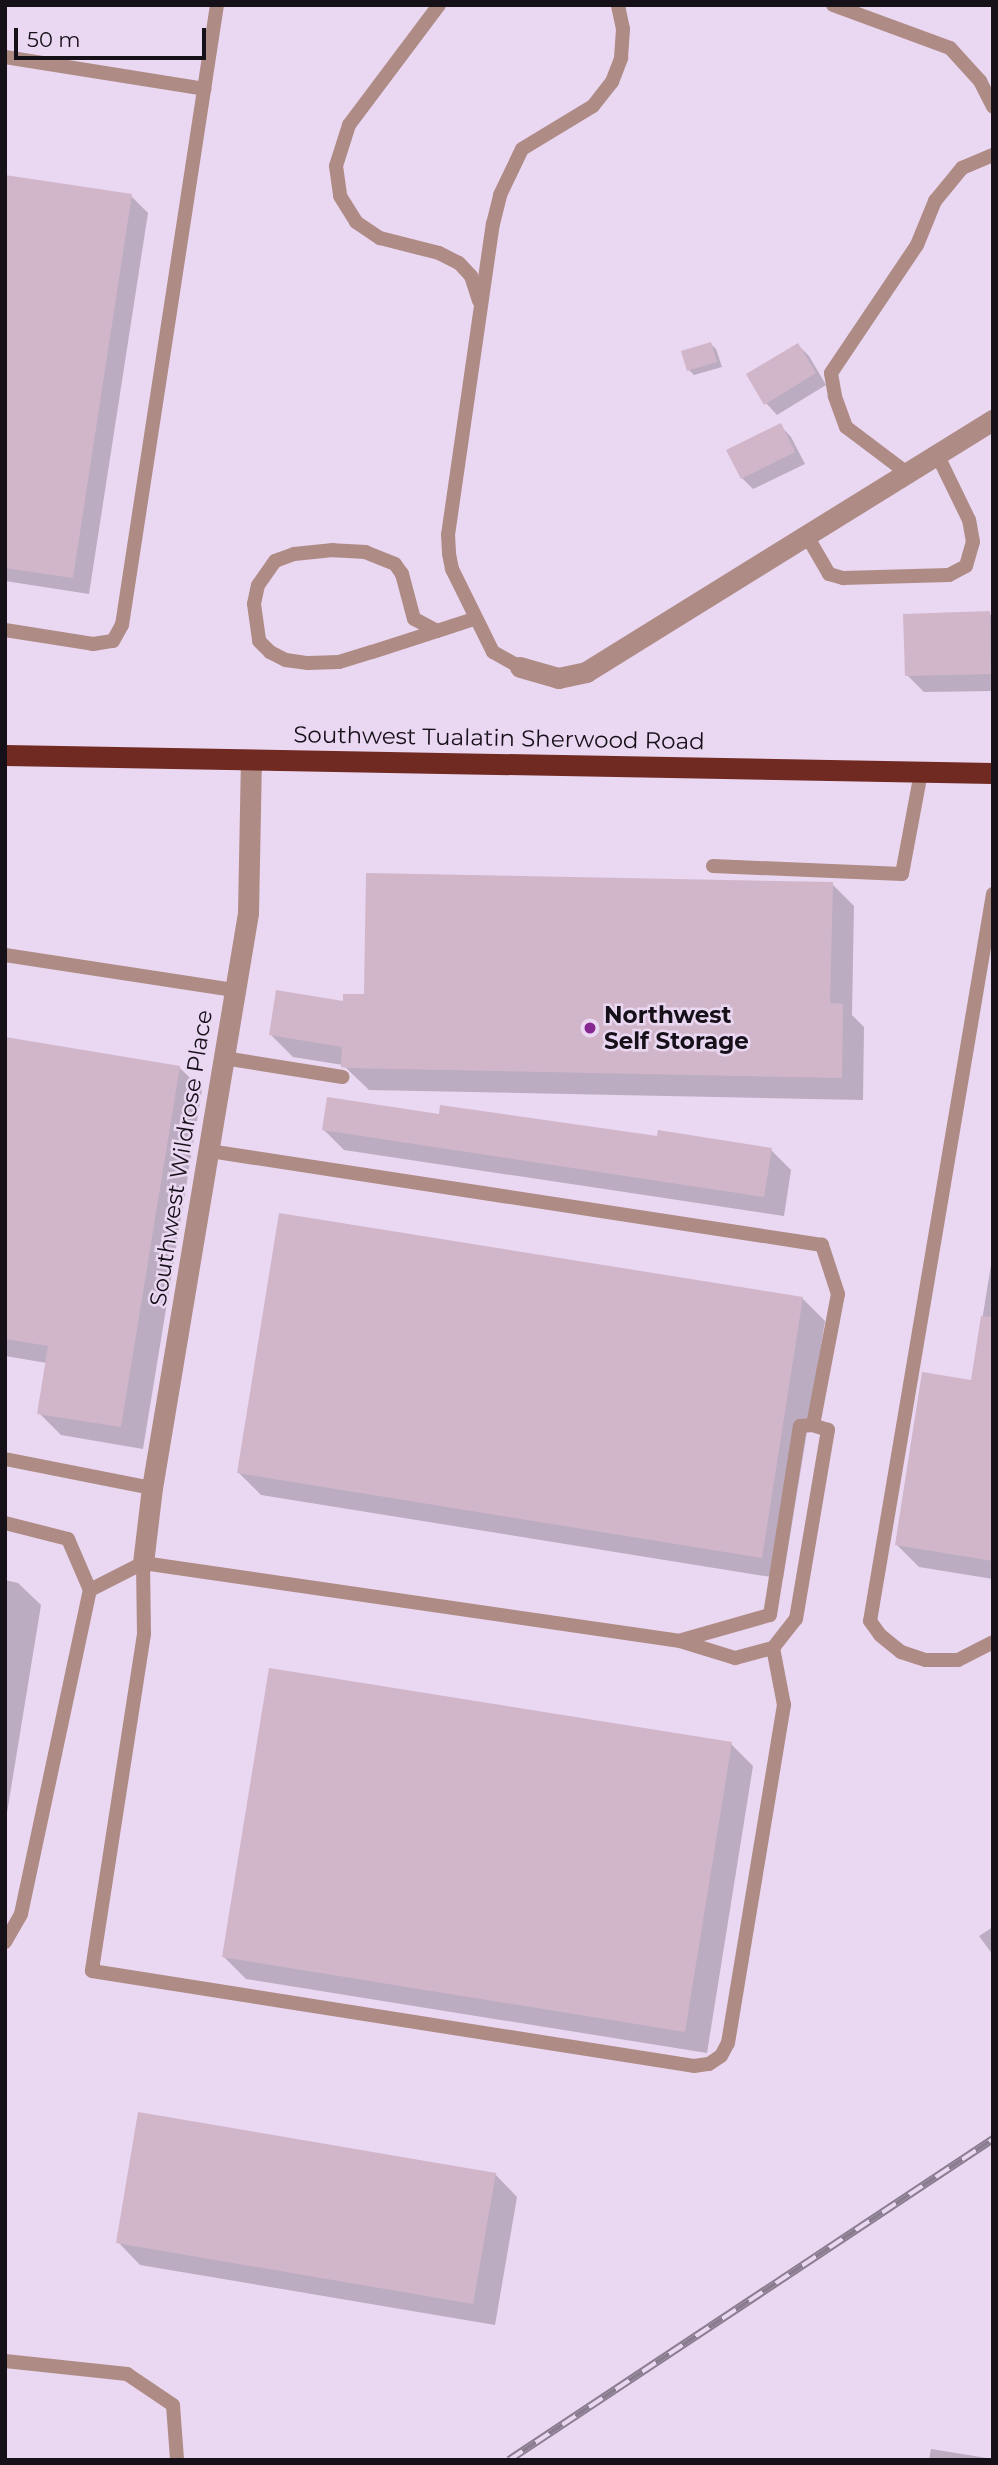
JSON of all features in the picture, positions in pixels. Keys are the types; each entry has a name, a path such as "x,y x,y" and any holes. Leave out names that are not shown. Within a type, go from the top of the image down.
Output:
{"highway":[{"name":"Southwest Tualatin Sherwood Road","path":"5,755 993,773"}],"street":[{"path":"520,667 558,678 586,672 993,420"},
{"name":"Southwest Wildrose Place","path":"143,1563 152,1488 210,1151 247,913 251,760"}],"lane":[{"path":"5,630 93,644 113,641 122,625 217,5"},
{"path":"439,5 349,125 336,166 340,196 356,222 380,238 429,250 459,263 471,276 481,309"},
{"path":"520,667 493,652 475,619 452,569 449,535 493,224 510,168 522,149 593,106 612,82 621,58 622,29 618,5"},
{"path":"833,5 950,48 980,81 993,107"},
{"path":"5,57 204,89"},
{"path":"907,473 846,427 835,396 831,373 917,245 935,201 962,168 993,155"},
{"path":"807,536 829,574 843,578 949,575 966,566 973,542 969,520 937,454"},
{"path":"437,631 414,619 402,574 395,564 366,552 323,551 294,554 275,561 258,585 254,604 260,641 270,652 286,660 339,662 475,619"},
{"path":"713,866 902,873 920,772"},
{"path":"993,894 870,1621 880,1635 901,1652 926,1660 958,1660 993,1642"},
{"path":"5,955 235,990"},
{"path":"225,1058 342,1077"},
{"path":"210,1151 822,1245 838,1294 813,1425"},
{"path":"90,1590 143,1563 680,1641 735,1658 772,1648 796,1619 828,1430 813,1425 800,1426 770,1615 680,1641"},
{"path":"5,1459 152,1488"},
{"path":"5,1523 68,1539 90,1590 21,1914 5,1942"},
{"path":"143,1563 144,1634 92,1971 694,2066 709,2064 721,2056 728,2043 784,1705 772,1648"},
{"path":"5,2361 127,2374 173,2405 177,2460"}],"building":[{"path":"5,175 132,194 73,578 5,568"},
{"path":"711,342 717,362 687,371 681,351"},
{"path":"798,343 816,373 764,405 746,374"},
{"path":"781,423 795,452 741,479 726,450"},
{"path":"990,611 991,674 905,676 903,614"},
{"path":"366,873 833,882 830,1003 843,1004 842,1078 346,1068 341,1067 342,1047 269,1035 276,990 343,1001 343,994 364,994"},
{"path":"5,1037 180,1066 121,1427 37,1414 48,1346 5,1339"},
{"path":"327,1097 439,1114 440,1105 657,1136 658,1130 772,1148 764,1197 322,1130"},
{"path":"279,1213 803,1297 762,1558 237,1473"},
{"path":"981,1316 993,1317 993,1561 895,1545 922,1372 971,1380"},
{"path":"269,1668 732,1742 685,2032 222,1957"},
{"path":"138,2112 496,2173 473,2304 116,2243"}],"railway":[{"path":"509,2460 993,2139"}],"place":[{"name":"Northwest Self Storage","path":"590,1028"}]}
